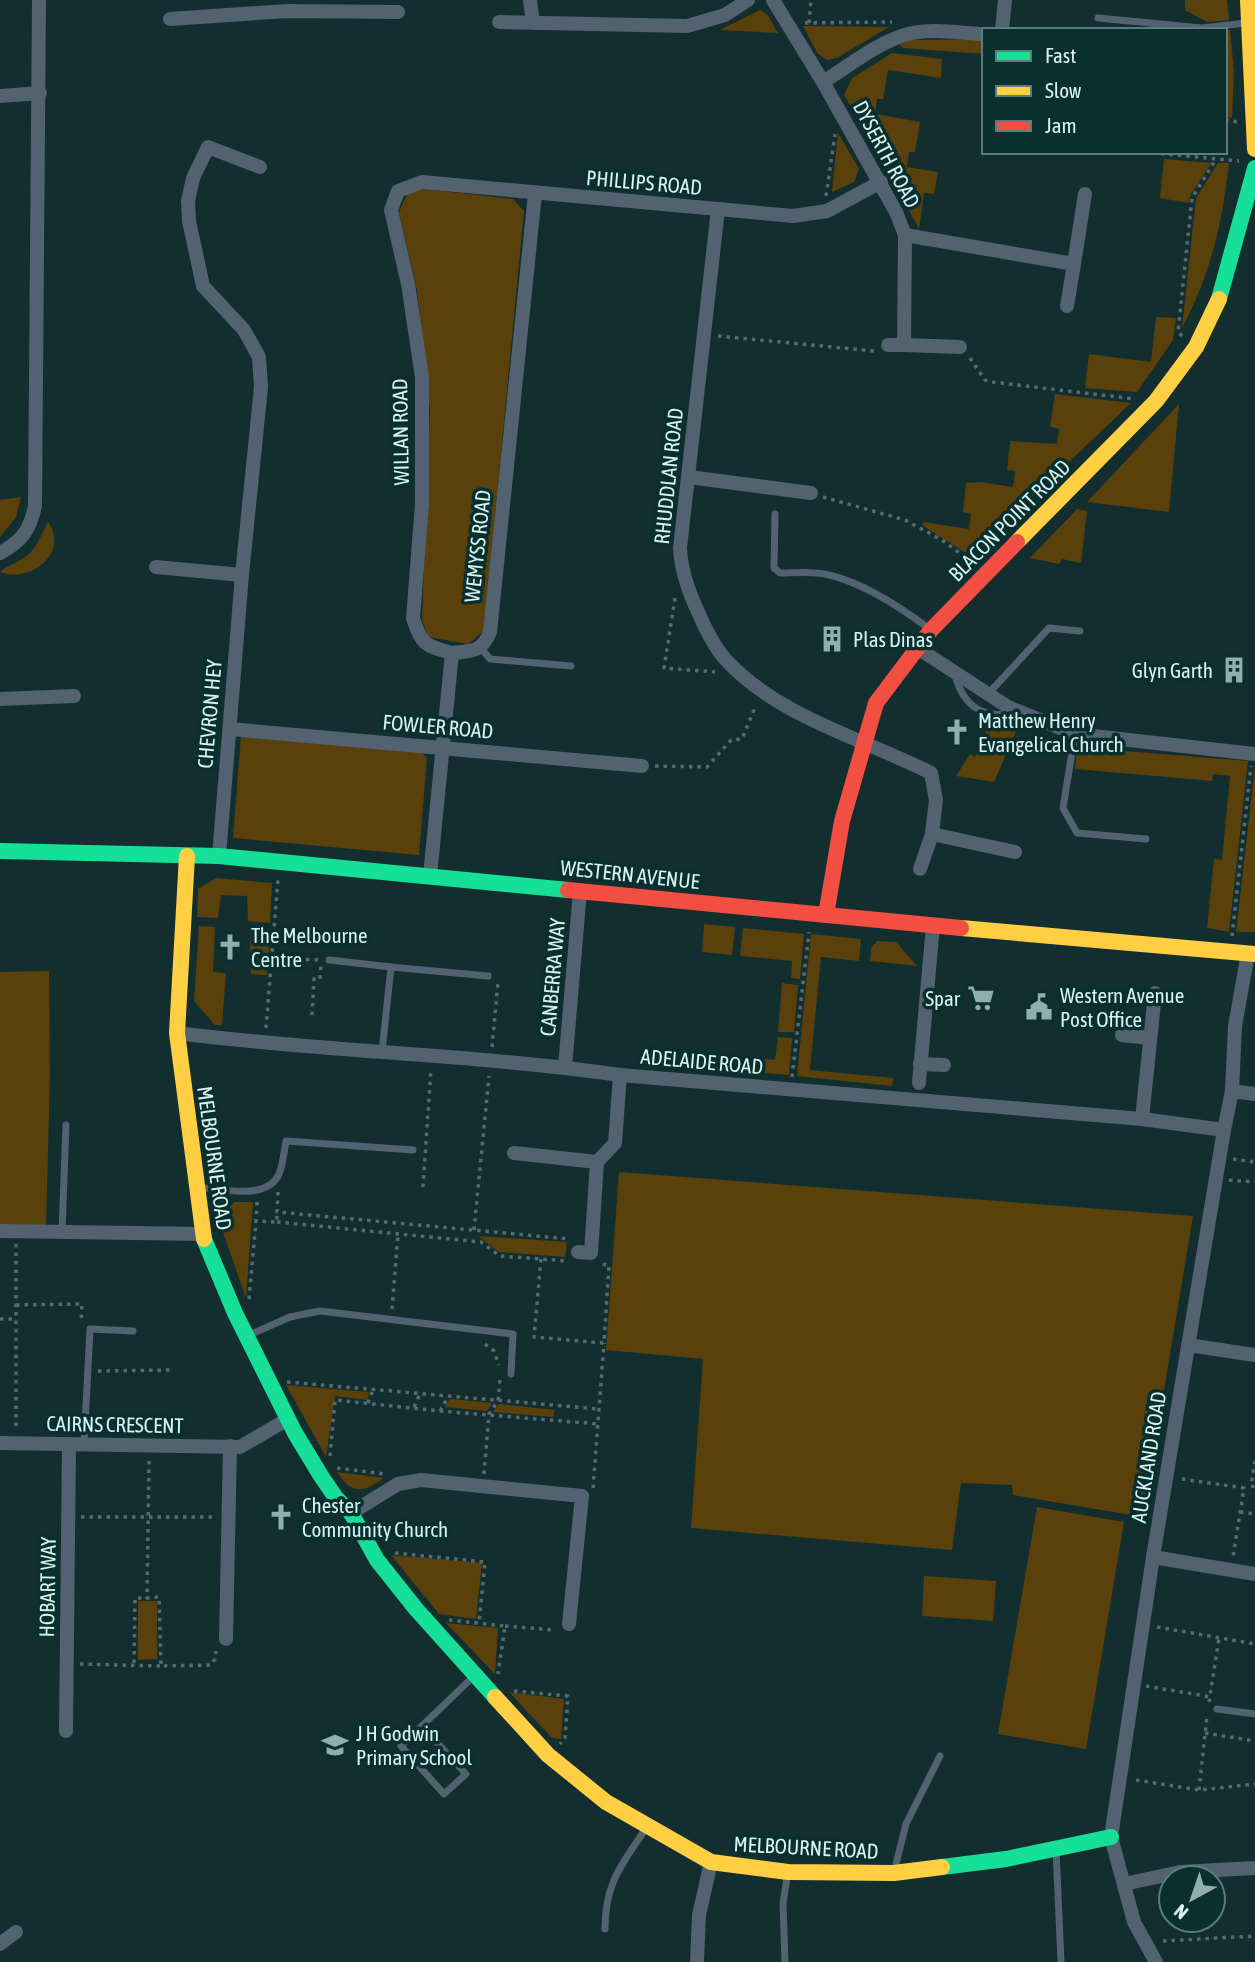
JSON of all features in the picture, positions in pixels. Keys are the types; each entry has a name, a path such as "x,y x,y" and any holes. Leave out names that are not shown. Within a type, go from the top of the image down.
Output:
{"street":[{"path":"0,553 19,540 31,524 35,506 39,0"},
{"path":"530,0 533,23"},
{"path":"499,22 687,26 725,15 748,0"},
{"name":"DYSERTH ROAD","path":"773,0 881,182 905,235 904,345"},
{"path":"1002,28 1005,0"},
{"path":"170,19 288,5 398,12"},
{"path":"1251,11 1255,149"},
{"path":"823,82 890,41 909,34 982,34"},
{"path":"0,96 40,93"},
{"name":"CHEVRON HEY","path":"219,856 242,575 261,387 258,357 244,330 203,286 188,201 193,178 208,147 260,167"},
{"name":"BLACON POINT ROAD","path":"819,914 863,743 876,703 931,630 1156,401 1196,347 1218,303 1249,165"},
{"name":"PHILLIPS ROAD","path":"398,191 422,182 793,216 824,212 881,182"},
{"name":"WILLAN ROAD","path":"398,191 391,210 408,284 422,377 422,504 413,618 418,633 429,647 452,653"},
{"name":"WEMYSS ROAD","path":"479,647 485,643 489,632 535,194"},
{"path":"1067,306 1085,194"},
{"name":"RHUDDLAN ROAD","path":"718,209 680,548 686,580 709,636 730,663 762,692 863,743 931,773 936,800 932,834"},
{"path":"905,235 1074,264"},
{"path":"888,345 960,347"},
{"path":"689,477 811,494"},
{"path":"156,567 242,575"},
{"path":"430,876 452,653 473,651 479,647"},
{"path":"916,647 1008,707 1075,734 1253,754"},
{"path":"0,699 74,696"},
{"name":"FOWLER ROAD","path":"230,729 642,766"},
{"path":"920,869 932,834 1015,852"},
{"name":"WESTERN AVENUE","path":"0,850 219,856 1252,954"},
{"name":"MELBOURNE ROAD","path":"187,856 177,1033 202,1234 235,1313 288,1419 328,1487 351,1513 377,1560 425,1619 493,1690 548,1755 606,1802 711,1862 788,1872 894,1873 1006,1859 1111,1838"},
{"name":"CANBERRA WAY","path":"565,1067 580,891"},
{"path":"919,1083 933,925"},
{"name":"AUCKLAND ROAD","path":"1156,1962 1134,1922 1111,1838 1166,1476 1232,1091 1235,1026 1252,954"},
{"path":"1142,1119 1155,993"},
{"name":"ADELAIDE ROAD","path":"177,1033 265,1044 565,1067 620,1075 1142,1119 1224,1129"},
{"path":"1122,1035 1150,1038"},
{"path":"920,1064 944,1065"},
{"path":"578,1252 591,1253 597,1162 615,1143 620,1075"},
{"path":"1232,1091 1255,1094"},
{"path":"514,1153 597,1162"},
{"path":"0,1231 202,1234"},
{"path":"1188,1345 1255,1355"},
{"name":"CAIRNS CRESCENT","path":"0,1443 240,1447 288,1419"},
{"name":"HOBART WAY","path":"66,1731 77,1444"},
{"path":"221,1640 230,1447"},
{"path":"351,1513 398,1485 421,1480 582,1496 569,1624"},
{"path":"1153,1557 1255,1574"},
{"path":"697,1962 699,1915 711,1862"},
{"path":"1124,1884 1180,1872 1255,1868"}],"lane":[{"path":"1098,18 1202,28 1251,11"},
{"path":"775,514 774,568 780,573 829,575 903,610 931,630"},
{"path":"988,694 1049,628 1080,631"},
{"path":"479,647 490,659 571,666"},
{"path":"954,672 962,695 986,714 999,716 1024,713"},
{"path":"1075,734 1063,808 1077,833 1146,839"},
{"path":"325,960 488,976"},
{"path":"382,1053 391,967"},
{"path":"62,1232 66,1125"},
{"path":"197,1187 257,1192 270,1185 279,1175 286,1142 414,1150"},
{"path":"247,1336 290,1317 320,1311 513,1334 511,1374"},
{"path":"77,1444 90,1329 133,1331"},
{"path":"422,1726 466,1774 444,1794 401,1746 476,1674"},
{"path":"1217,1709 1255,1714"},
{"path":"894,1873 906,1824 940,1756"},
{"path":"605,1928 605,1906 613,1878 646,1827"},
{"path":"1056,1849 1061,1962"},
{"path":"785,1962 783,1903 788,1872"}],"path":[{"path":"809,23 811,0"},
{"path":"787,23 900,22 909,34"},
{"path":"824,212 839,109"},
{"path":"1165,154 1249,165"},
{"path":"1176,345 1182,335 1178,332 1192,198 1216,159"},
{"path":"705,334 878,352 879,344 888,345"},
{"path":"960,347 970,353 971,361 985,380 1156,401"},
{"path":"811,494 905,520 942,540 985,573"},
{"path":"686,580 676,589 664,668 729,673 730,663"},
{"path":"642,766 708,767 731,740 742,739 762,692"},
{"path":"1230,952 1253,754"},
{"path":"265,1044 279,862"},
{"path":"791,1090 819,914"},
{"path":"272,958 325,960 320,979 314,979 312,1015"},
{"path":"474,1230 499,977 488,976"},
{"path":"423,1187 432,1057"},
{"path":"1219,1156 1255,1162"},
{"path":"277,1222 279,1175"},
{"path":"1216,1179 1255,1182"},
{"path":"235,1313 248,1312 257,1192"},
{"path":"256,1221 481,1242 500,1255 569,1261 572,1239 277,1212"},
{"path":"16,1231 16,1443"},
{"path":"391,1319 398,1234"},
{"path":"541,1259 534,1337 604,1343"},
{"path":"582,1496 593,1497 609,1265 596,1263"},
{"path":"16,1304 82,1304 81,1329"},
{"path":"0,1319 16,1319"},
{"path":"483,1486 489,1414 498,1401 501,1370 494,1351 485,1344"},
{"path":"96,1383 96,1371 173,1370"},
{"path":"269,1381 599,1409"},
{"path":"368,1403 373,1390"},
{"path":"414,1407 420,1394"},
{"path":"440,1411 447,1397"},
{"path":"398,1485 389,1475 328,1467 335,1400 598,1424"},
{"path":"147,1598 150,1445"},
{"path":"1255,1461 1251,1486 1255,1487"},
{"path":"1166,1476 1244,1488 1231,1570"},
{"path":"1240,1512 1255,1514"},
{"path":"76,1517 219,1517"},
{"path":"372,1550 485,1562 479,1623"},
{"path":"134,1664 135,1598 159,1597 160,1666"},
{"path":"425,1619 569,1631 569,1624"},
{"path":"1143,1625 1255,1644"},
{"path":"505,1626 493,1690 568,1696 565,1738 548,1755"},
{"path":"76,1664 211,1665 221,1640"},
{"path":"1134,1685 1221,1698"},
{"path":"1206,1733 1255,1741"},
{"path":"1120,1778 1199,1790 1255,1784"},
{"path":"1146,1942 1255,1936"}],"shaded area":[{"path":"1185,0 1227,0 1229,20 1207,22 1185,10"},
{"path":"760,10 767,14 778,33 720,30"},
{"path":"803,26 889,27 837,58 827,60 818,54"},
{"path":"1230,30 1234,72 1232,118 1227,117 1227,31"},
{"path":"982,39 982,54 903,48 899,44 911,40"},
{"path":"892,53 942,59 941,78 888,70 883,99 877,99 875,114 920,122 915,152 909,152 907,167 938,172 934,194 924,193 919,229 875,146 844,95 852,78"},
{"path":"838,133 859,169 854,182 832,192"},
{"path":"1164,159 1211,163 1190,196 1189,203 1160,198"},
{"path":"1218,163 1229,163 1219,228 1201,288 1182,328 1196,198"},
{"path":"425,189 513,199 524,211 484,631 468,644 428,637 422,620 430,411 417,290 399,212 408,192"},
{"path":"1156,317 1176,318 1173,340 1137,392 1085,388 1089,354 1151,362"},
{"path":"1055,394 1131,403 970,556 922,525 923,522 969,529 971,514 963,512 966,483 981,482 1013,487 1015,471 1007,470 1010,441 1057,444 1059,429 1050,427"},
{"path":"1179,404 1169,512 1087,502"},
{"path":"21,497 16,517 0,537 0,500"},
{"path":"1077,509 1087,511 1081,563 1062,559 1059,564 1030,558"},
{"path":"48,522 54,533 54,544 44,563 24,573 12,575 0,572 30,553"},
{"path":"990,725 1019,725 994,782 956,776 970,754 975,757 987,739 983,736"},
{"path":"241,736 420,751 427,758 419,855 233,838"},
{"path":"1077,744 1101,749 1248,761 1229,932 1207,928 1214,859 1222,860 1230,776 1213,774 1212,781 1075,769"},
{"path":"1255,767 1255,932 1236,932"},
{"path":"216,878 272,883 270,923 248,921 247,896 221,895 218,918 197,917 198,889"},
{"path":"704,924 735,927 732,955 702,952"},
{"path":"199,926 215,927 213,972 226,973 222,1025 215,1025 194,1001"},
{"path":"743,928 804,934 800,979 791,978 792,961 740,956"},
{"path":"251,930 270,932 267,975 251,974"},
{"path":"811,934 861,939 859,961 821,957 810,1070 893,1078 892,1086 797,1076"},
{"path":"877,941 896,942 917,966 870,961 871,948"},
{"path":"49,971 50,1074 46,1228 0,1227 0,972"},
{"path":"782,983 798,985 794,1032 778,1032"},
{"path":"778,1037 792,1038 789,1075 680,1066 682,1051 775,1060"},
{"path":"619,1172 1193,1216 1143,1517 1013,1495 1012,1485 961,1483 952,1550 691,1528 703,1359 606,1350"},
{"path":"234,1202 253,1202 246,1298 219,1221"},
{"path":"478,1236 567,1242 565,1257 499,1252"},
{"path":"286,1385 369,1392 367,1400 335,1396 326,1457"},
{"path":"450,1399 492,1403 487,1411 445,1407"},
{"path":"499,1404 555,1410 553,1417 493,1412"},
{"path":"337,1472 384,1478 370,1487 358,1489 348,1485"},
{"path":"1037,1507 1124,1522 1086,1749 998,1734"},
{"path":"391,1555 482,1563 476,1619 439,1614"},
{"path":"924,1576 996,1581 993,1621 922,1616"},
{"path":"138,1601 157,1601 157,1659 138,1660"},
{"path":"446,1623 498,1628 495,1674"},
{"path":"509,1692 564,1699 561,1739 552,1738"}],"traffic: fast":[{"path":"1219,299 1255,168"},
{"path":"0,851 219,856 568,890"},
{"path":"204,1239 235,1313 295,1433 321,1476 336,1498 351,1513 377,1560 416,1609 495,1697"},
{"path":"942,1867 1006,1859 1111,1837"}],"traffic: slow":[{"path":"1248,0 1255,149"},
{"path":"1017,542 1156,401 1196,347 1219,299"},
{"path":"187,856 177,1033 204,1239"},
{"path":"961,928 1255,954"},
{"path":"495,1697 548,1755 606,1802 711,1862 788,1872 894,1873 942,1867"}],"traffic: jam":[{"path":"826,915 842,821 876,703 931,630 1017,542"},
{"path":"568,890 961,928"}],"place":[{"name":"Plas Dinas","path":"832,639"},
{"name":"Glyn Garth","path":"1234,670"},
{"name":"Matthew Henry Evangelical Church","path":"957,732"},
{"name":"The Melbourne Centre","path":"230,947"},
{"name":"Spar","path":"981,998"},
{"name":"Western Avenue Post Office","path":"1039,1007"},
{"name":"Chester Community Church","path":"281,1517"},
{"name":"J H Godwin Primary School","path":"335,1745"}]}
